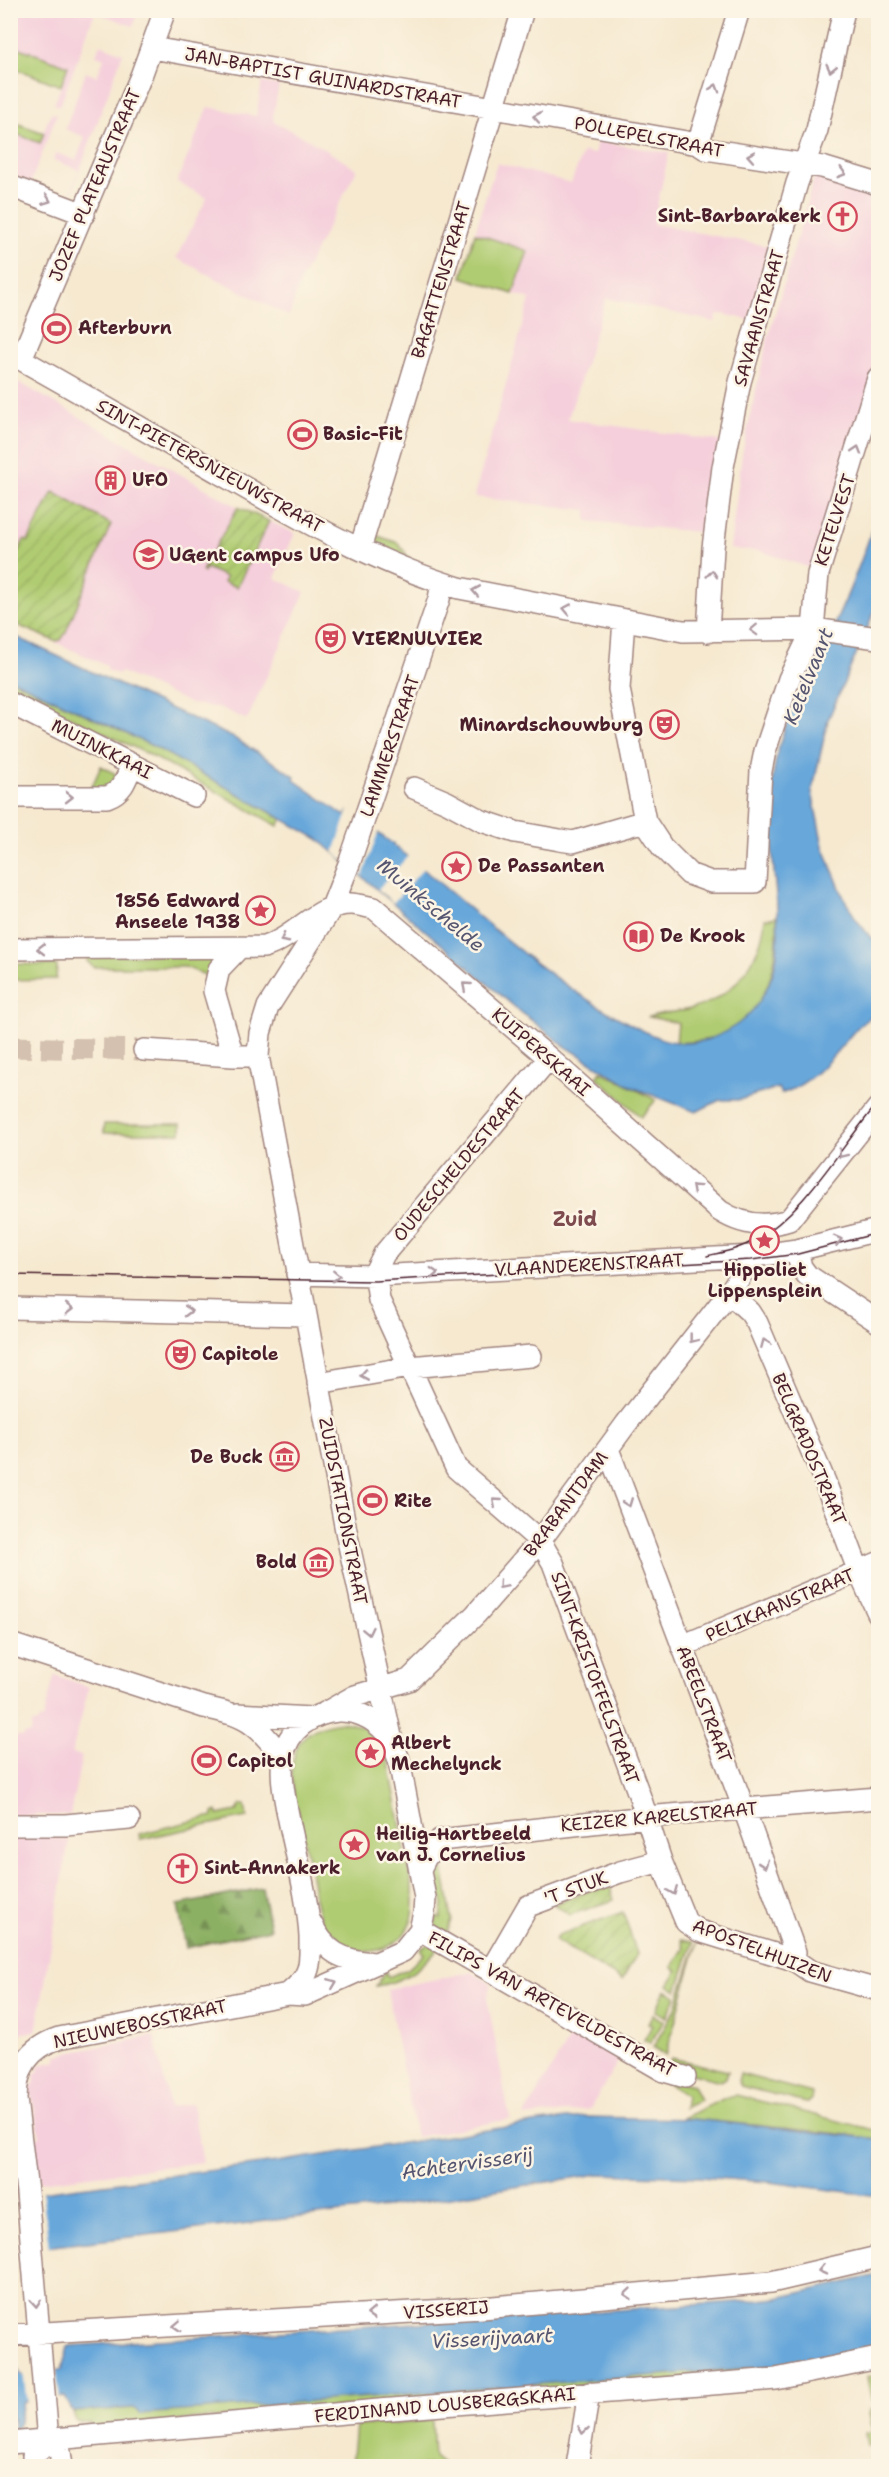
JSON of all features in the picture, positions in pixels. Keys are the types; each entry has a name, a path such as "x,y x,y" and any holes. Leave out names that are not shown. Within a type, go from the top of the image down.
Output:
{"street":[{"name":"JOZEF PLATEAUSTRAAT","path":"16,356 84,214 152,48 165,10"},
{"name":"BAGATTENSTRAAT","path":"360,549 523,10"},
{"path":"698,144 739,10"},
{"name":"SAVAANSTRAAT","path":"708,632 713,548 723,466 732,420 746,358 797,183 817,130 844,10"},
{"name":"JAN-BAPTIST GUINARDSTRAAT","path":"152,48 493,108"},
{"name":"POLLEPELSTRAAT","path":"493,108 698,144 706,149 822,167 879,184"},
{"path":"10,186 84,214"},
{"name":"SINT-PIETERSNIEUWSTRAAT","path":"16,356 282,509 360,549 442,583 683,631 821,630 872,637"},
{"name":"KETELVEST","path":"821,630 818,574 879,378"},
{"name":"LAMMERSTRAAT","path":"258,1056 260,1033 268,1007 332,907 349,864 439,599 442,583"},
{"path":"624,620 619,688 645,821 662,847 689,874 711,882 755,882 761,771 765,751 789,679 821,630"},
{"name":"MUINKKAAI","path":"10,703 194,796"},
{"path":"10,797 107,797 118,793 125,783 132,764"},
{"path":"414,788 447,802 482,821 515,832 573,842 645,821"},
{"name":"KUIPERSKAAI","path":"332,907 352,903 374,908 549,1058 720,1211 742,1222 768,1226 789,1220 879,1108"},
{"path":"10,949 264,947 279,943 313,917 332,907"},
{"path":"233,1056 214,991 219,969 239,948"},
{"path":"144,1050 258,1056"},
{"name":"ZUIDSTATIONSTRAAT","path":"258,1056 347,1536 392,1741 399,1760 420,1869 425,1898 420,1930"},
{"name":"OUDESCHELDESTRAAT","path":"375,1276 384,1254 549,1058"},
{"name":"VLAANDERENSTRAAT","path":"297,1274 375,1276 754,1256 797,1250 879,1230"},
{"path":"797,1250 801,1267 807,1275 879,1322"},
{"path":"729,1293 754,1256"},
{"path":"277,1313 297,1274"},
{"name":"SINT-KRISTOFFELSTRAAT","path":"375,1276 379,1300 456,1468 540,1541 553,1563 646,1817"},
{"name":"BRABANTDAM","path":"380,1688 409,1680 476,1614 540,1541 729,1293"},
{"name":"BELGRADOSTRAAT","path":"729,1293 750,1312 757,1323 825,1482 859,1572 879,1613"},
{"path":"10,1308 305,1315"},
{"path":"318,1383 410,1367 531,1356"},
{"name":"ABEELSTRAAT","path":"608,1449 744,1809 795,1952 794,1960"},
{"name":"PELIKAANSTRAAT","path":"682,1646 879,1563"},
{"path":"10,1644 204,1707 234,1714 318,1716 357,1713 384,1729 392,1741"},
{"path":"288,1994 302,1982 308,1969 309,1920 285,1796 282,1773 284,1755 289,1739 299,1727 355,1696 380,1688"},
{"path":"234,1714 252,1724 270,1745 284,1755"},
{"name":"KEIZER KARELSTRAAT","path":"440,1840 646,1817 879,1798"},
{"name":"APOSTELHUIZEN","path":"646,1817 686,1922 692,1928 794,1960 810,1971 879,1990"},
{"path":"410,1818 417,1826 440,1840 426,1857 420,1869"},
{"path":"10,1825 66,1825 129,1819"},
{"name":"'T STUK","path":"491,1970 528,1906 620,1872 661,1861"},
{"path":"309,1920 323,1944 333,1952 354,1962 375,1962"},
{"name":"FILIPS VAN ARTEVELDESTRAAT","path":"420,1930 657,2067 685,2077"},
{"name":"NIEUWEBOSSTRAAT","path":"38,2334 16,2086 28,2058 38,2047 53,2040 288,1994 305,1995 375,1962 389,1959 403,1951 420,1930"},
{"name":"VISSERIJ","path":"10,2335 482,2308 771,2282 879,2257"},
{"path":"38,2334 48,2440 60,2452 62,2466"},
{"name":"FERDINAND LOUSBERGSKAAI","path":"10,2442 776,2379 879,2358"},
{"path":"577,2466 589,2393"},
{"path":"34,2466 33,2456 48,2440"}],"shaded area":[{"path":"10,11 139,11 133,26 95,12 60,106 54,104 61,86 11,67"},
{"path":"100,44 123,53 68,202 41,191 67,201 79,170 53,160 56,153 76,160 85,137 65,129 86,72 97,76 104,58 96,55"},
{"path":"262,82 279,85 274,122 357,169 300,281 289,316 176,258 207,198 177,182 208,107 256,116"},
{"path":"51,113 57,114 31,182 43,186 41,191 42,186 11,175 10,121 43,133"},
{"path":"597,141 669,153 653,224 768,246 749,320 724,314 717,315 715,322 606,298 568,419 720,441 708,533 587,521 587,510 474,497 530,299 462,277 497,163 571,183 583,152 594,154"},
{"path":"816,172 878,190 878,364 840,490 813,569 760,551 730,549 742,455 755,394 768,338"},
{"name":"UGent campus Ufo","path":"11,378 238,507 295,533 275,578 305,592 247,720 221,708 192,704 121,672 118,674 107,670 107,666 11,622"},
{"path":"55,1674 62,1679 89,1687 72,1753 82,1756 70,1815 11,1815 11,1751 16,1736 24,1737 24,1734 31,1734 32,1723 38,1723 39,1719 43,1720"},
{"path":"53,1832 53,1838 69,1840 36,2031 11,2035 11,1835 32,1836 33,1833"},
{"path":"471,1972 492,1984 487,1998 510,2119 416,2137 387,1989"},
{"path":"573,2032 619,2060 590,2109 523,2117"},
{"path":"154,2036 170,2107 192,2103 203,2162 40,2182 30,2140 40,2137 30,2088 35,2082 34,2073 38,2072 39,2065 57,2061 57,2055"}],"green space":[{"path":"11,45 68,66 61,86 11,67"},
{"path":"10,121 44,133 40,143 11,132"},
{"path":"475,233 528,251 513,294 462,277"},
{"path":"53,492 111,524 65,634 61,640 55,641 10,622 11,565 24,540 28,541"},
{"path":"238,507 269,521 237,587 224,582 226,577 206,568 204,572 202,571"},
{"path":"372,534 398,543 409,558 375,541"},
{"path":"10,679 157,748 282,819 278,826 152,756 11,689"},
{"path":"101,766 116,774 112,785 90,791"},
{"path":"777,917 772,973 758,1005 746,1018 713,1038 676,1043 678,1023 649,1017 694,1008 722,995 752,962 758,949 765,919"},
{"path":"88,955 214,955 208,976 185,967 93,967 87,961"},
{"path":"11,964 57,965 56,979 11,980"},
{"path":"601,1071 656,1100 641,1117 597,1077"},
{"path":"104,1124 181,1124 181,1133 104,1133"},
{"path":"341,1722 359,1726 372,1734 389,1763 414,1899 412,1919 402,1936 393,1944 371,1951 347,1948 337,1942 324,1926 316,1904 292,1778 294,1756 302,1739 316,1728"},
{"path":"241,1805 245,1805 247,1817 140,1839 139,1834 213,1816 213,1813 217,1811 218,1815 237,1811"},
{"path":"443,1867 452,1920 447,1934 435,1929 436,1916 441,1918 443,1906 438,1875 432,1875 432,1869"},
{"path":"609,1884 614,1900 570,1915 554,1904"},
{"path":"262,1888 270,1929 186,1948 178,1905"},
{"path":"623,1912 637,1954 622,1980 555,1940 558,1935"},
{"path":"681,1940 693,1942 677,1991 668,1985 677,1971 672,1967 684,1948"},
{"path":"697,1943 666,2055 653,2047 675,2010"},
{"path":"428,1944 438,1948 418,1968 403,1978 376,1986 386,1971 388,1977 408,1969 424,1954 420,1949"},
{"path":"665,1990 676,1996 667,2017 656,2011"},
{"path":"653,2015 664,2021 650,2043 644,2040 652,2026 648,2023"},
{"path":"671,2058 728,2071 726,2078 721,2081 672,2069 669,2066"},
{"path":"740,2074 812,2093 811,2100 806,2103 741,2086 738,2081"},
{"path":"669,2079 693,2085 700,2100 684,2108 686,2095 665,2082"},
{"path":"736,2095 878,2131 878,2139 683,2118"},
{"path":"878,2345 878,2351 773,2372 90,2428 90,2423 76,2421 73,2412 751,2368 801,2363"},
{"path":"878,2375 878,2448 867,2446 865,2433 873,2431 869,2413 870,2410 877,2409 876,2401 872,2402 867,2377"},
{"path":"432,2420 434,2457 445,2466 352,2466 356,2426"}],"water":[{"path":"878,512 878,603 828,720 812,792 823,846 844,898 856,919 871,938 878,940 878,1010 857,1028 824,1066 793,1089 781,1094 778,1088 739,1100 720,1100 696,1112 632,1087 563,1045 517,1009 318,839 157,748 11,679 10,634 234,738 295,776 294,780 345,816 348,811 382,836 512,945 581,995 645,1032 675,1042 692,1043 725,1032 747,1017 765,992 773,973 778,942 771,826 771,793 776,761 791,712 818,649 825,642 842,608"},
{"name":"Achtervisserij","path":"585,2117 692,2119 878,2139 878,2196 769,2182 598,2174 387,2207 11,2251 10,2196 277,2162"},
{"name":"Visserijvaart","path":"878,2275 878,2345 801,2363 141,2414 133,2408 73,2412 65,2397 23,2402 18,2426 14,2430 13,2419 11,2419 10,2355 21,2375 62,2370 68,2346 751,2301 777,2298"}],"pier":[{"path":"349,810 379,830 363,876 334,852"},
{"path":"409,855 424,868 393,903 378,889"},
{"path":"42,2190 49,2248 10,2253 11,2194"},
{"path":"56,2368 60,2401 27,2404 23,2372"}],"tunnel":[{"path":"10,1047 144,1050"}],"tram line":[{"path":"707,1256 731,1250 755,1240 790,1213 806,1196 878,1103"},
{"path":"10,1275 375,1281 751,1260 798,1254 878,1233"}],"place":[{"name":"Sint-Barbarakerk","path":"842,216"},
{"name":"Afterburn","path":"57,328"},
{"name":"Basic-Fit","path":"302,434"},
{"name":"UFO","path":"111,480"},
{"name":"UGent campus Ufo","path":"148,555"},
{"name":"VIERNULVIER","path":"331,639"},
{"name":"Minardschouwburg","path":"664,725"},
{"name":"De Passanten","path":"457,866"},
{"name":"1856 Edward Anseele 1938","path":"261,911"},
{"name":"De Krook","path":"639,936"},
{"name":"Hippoliet Lippensplein","path":"765,1241"},
{"name":"Capitole","path":"181,1354"},
{"name":"De Buck","path":"284,1457"},
{"name":"Rite","path":"373,1501"},
{"name":"Bold","path":"318,1562"},
{"name":"Albert Mechelynck","path":"370,1753"},
{"name":"Capitol","path":"206,1761"},
{"name":"Heilig-Hartbeeld van J. Cornelius","path":"355,1844"},
{"name":"Sint-Annakerk","path":"183,1868"}],"district":[{"name":"Zuid","path":"575,1219"}],"water label":[{"name":"Ketelvaart","path":"808,676"},
{"name":"Muinkschelde","path":"431,905"}]}
